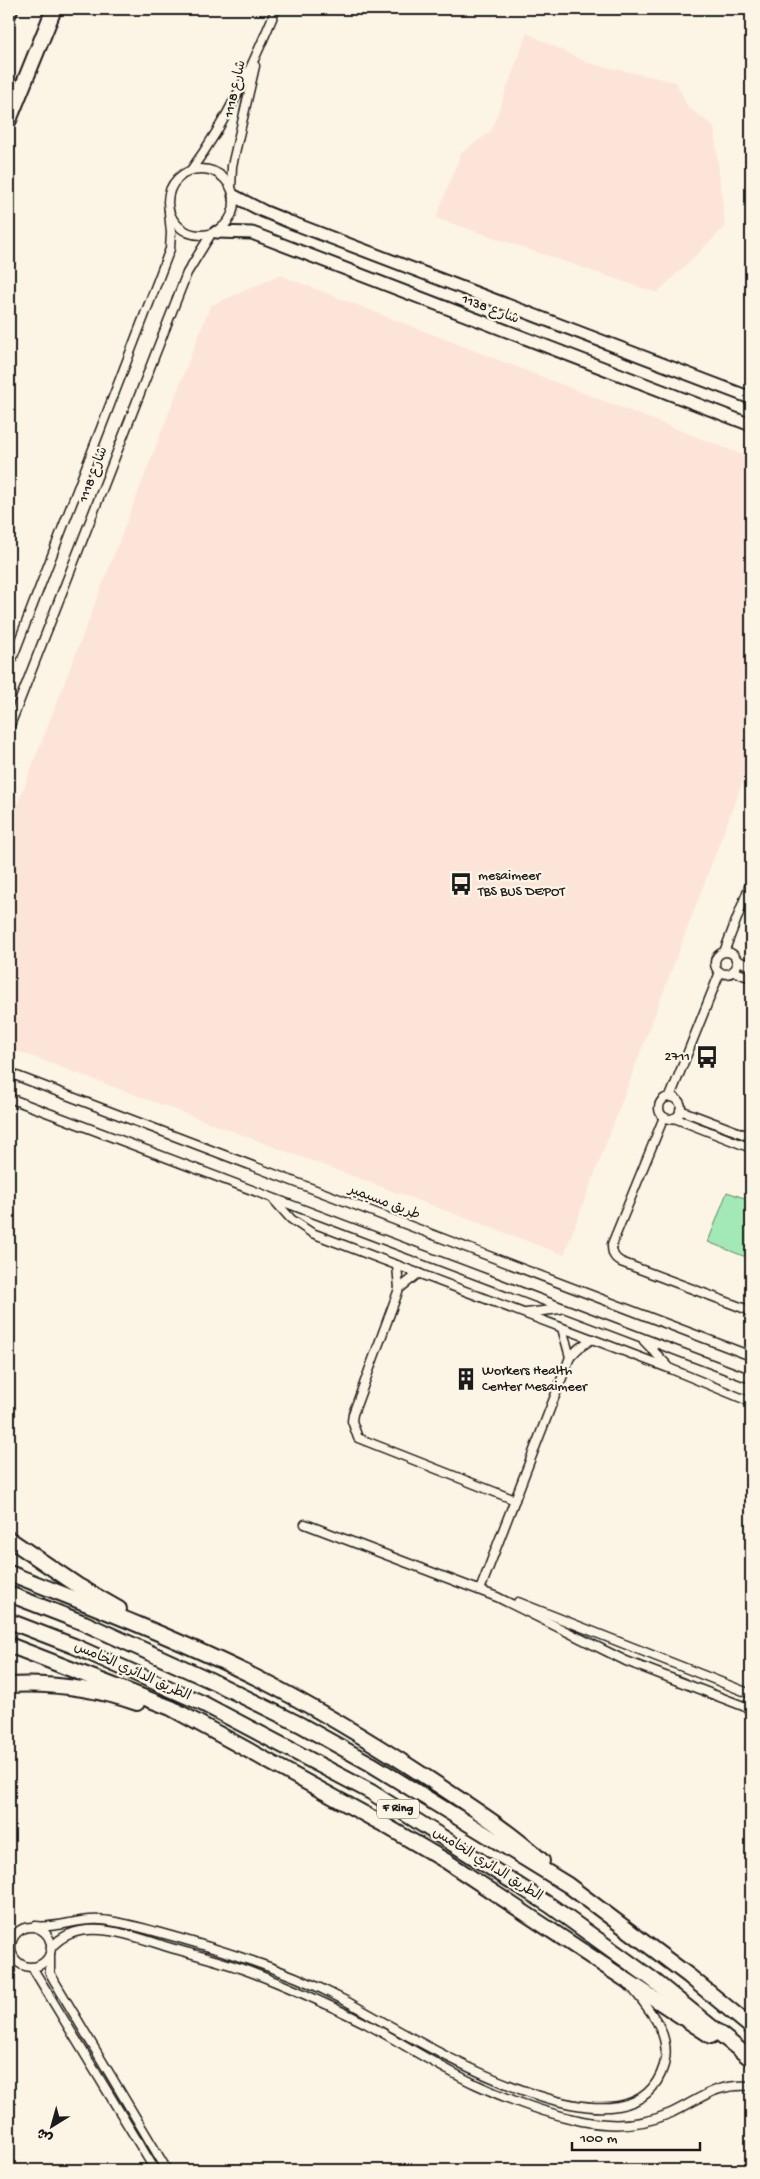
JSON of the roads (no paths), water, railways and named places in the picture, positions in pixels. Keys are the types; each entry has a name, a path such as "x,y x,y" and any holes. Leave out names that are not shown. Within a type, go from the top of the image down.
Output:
{"highway":[{"path":"9,120 54,12"},
{"path":"9,1539 76,1585 176,1641"},
{"path":"9,1572 176,1641 312,1706 381,1747 506,1830 568,1885"},
{"name":"الطريق الدائري الخامس","path":"9,1594 93,1627 212,1681 302,1725 470,1824 568,1885 689,1976 751,2027"},
{"name":"الطريق الدائري الخامس","path":"9,1620 74,1646 202,1703 371,1792 551,1906 652,1979 751,2061"},
{"path":"9,1645 171,1708 373,1818 446,1861 629,1983 751,2061"},
{"path":"9,1685 40,1685 96,1692 133,1702 166,1714 232,1742"}],"street":[{"name":"شارع 1118","path":"191,170 216,133 257,54 276,9"},
{"name":"شارع 1118","path":"233,192 232,166 234,151 257,54"},
{"path":"200,169 219,174 233,192 234,207 231,217 225,226 214,233 197,236 188,233 173,221 168,212 167,201 169,191 174,182 191,170 200,169"},
{"name":"شارع 1138","path":"233,192 263,211 290,222 751,398"},
{"name":"شارع 1118","path":"9,667 170,249 171,233 168,212"},
{"name":"شارع 1118","path":"9,728 187,273 214,233"},
{"name":"شارع 1138","path":"214,233 252,234 751,425"},
{"path":"724,952 751,882"},
{"path":"736,960 736,966 733,971 727,974 720,972 714,962 717,955 724,952 731,953 736,960 751,966"},
{"path":"733,971 751,978"},
{"path":"670,1097 720,972"},
{"name":"طريق مسيمير","path":"9,1073 751,1356"},
{"path":"674,1118 680,1110 678,1101 670,1097 664,1099 660,1105 660,1112 664,1117 674,1118 751,1148"},
{"path":"9,1098 751,1380"},
{"path":"680,1110 751,1137"},
{"path":"664,1117 612,1244 612,1252 615,1258 621,1262 751,1311"},
{"path":"274,1200 291,1219 305,1229 671,1369 751,1402"},
{"path":"397,1265 399,1289 353,1414 352,1421 358,1438 515,1500"},
{"path":"399,1289 419,1273"},
{"path":"524,1313 561,1308"},
{"path":"562,1328 570,1357"},
{"path":"640,1338 671,1369"},
{"path":"480,1590 570,1357 592,1339"},
{"path":"305,1524 497,1597 626,1661 751,1709"},
{"path":"497,1597 514,1600 751,1694"},
{"path":"629,1983 654,2016 663,2033 665,2058 658,2078 643,2097 621,2108 597,2110 541,2099 487,2078 343,1999 293,1976 180,1938 109,1920 88,1920 50,1927 26,1926 18,1930 10,1944 14,1959 22,1965 32,1967 41,1964 59,1940 69,1934 97,1930 147,1940 208,1958 278,1983 323,2003 476,2084 536,2108 566,2117 612,2125 642,2123 671,2113 713,2090 732,2085 751,2086"},
{"path":"35,1926 47,1934 51,1951 50,1973 54,1982 167,2170"},
{"path":"32,1967 152,2169 162,2162"},
{"path":"566,2117 569,2106"}],"place":[{"name":"mesaimeer TBS BUS DEPOT","path":"461,884"},
{"name":"2711","path":"707,1057"},
{"name":"Workers Health Center Mesaimeer","path":"466,1379"}]}
